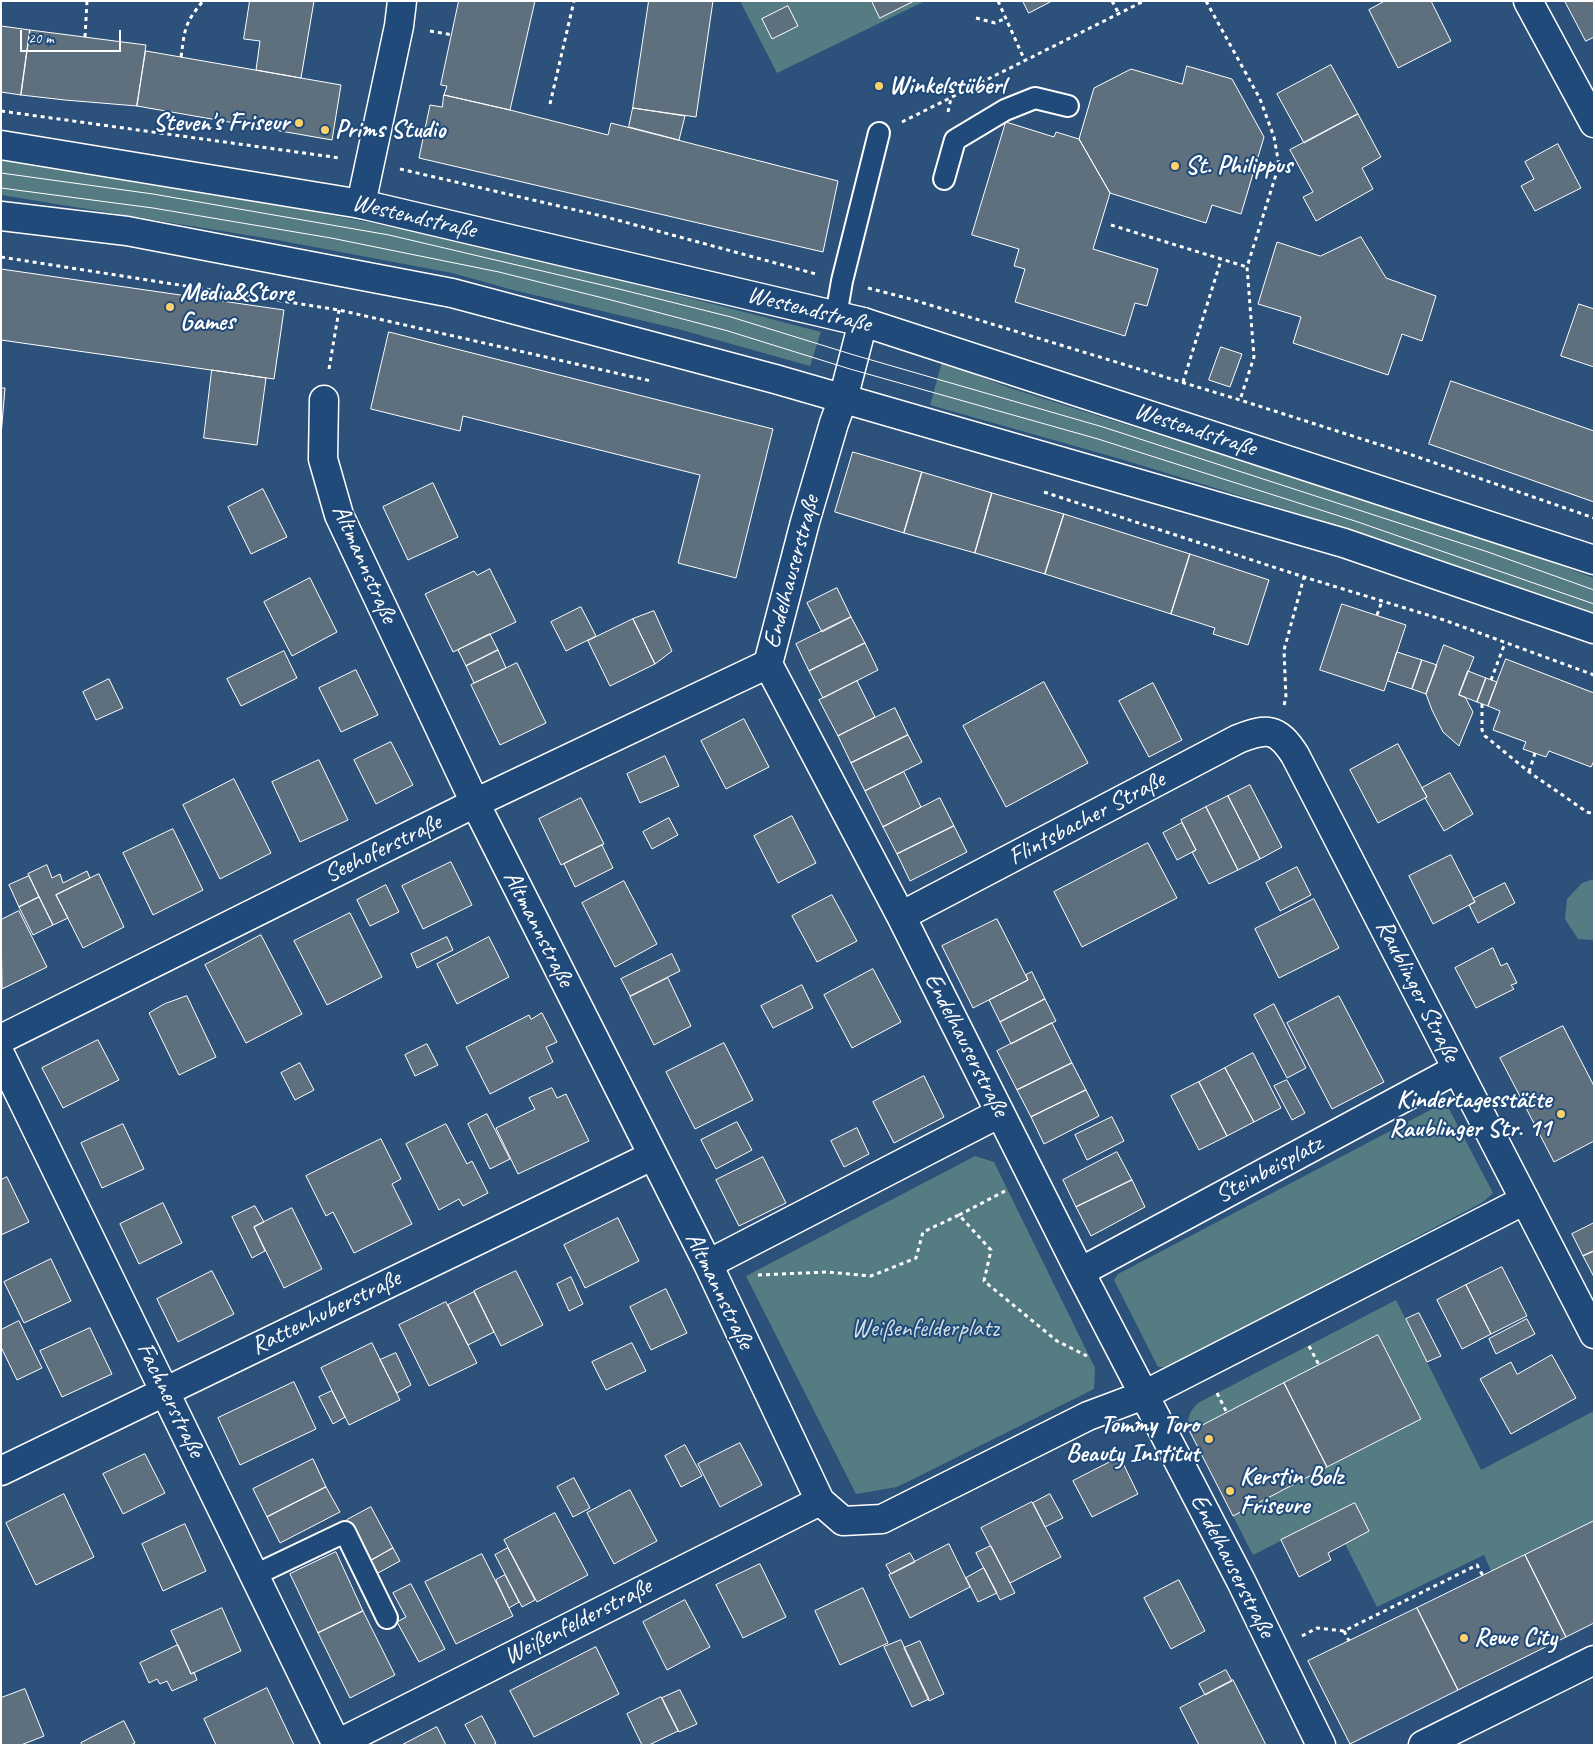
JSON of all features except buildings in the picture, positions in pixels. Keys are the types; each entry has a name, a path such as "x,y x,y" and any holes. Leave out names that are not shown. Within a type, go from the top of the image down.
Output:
{"street":[{"path":"361,204 399,26 402,1"},
{"path":"1528,1 1594,123"},
{"name":"Westendstraße","path":"1,145 361,204 863,322 1594,560"},
{"path":"1,216 127,231 452,293 775,379 1344,542 1594,629"},
{"name":"Endelhauserstraße","path":"863,322 843,399 834,423 808,513 768,664 901,916 1080,1272 1241,1581 1321,1745"},
{"name":"Altmannstraße","path":"324,400 323,458 339,515 475,803 708,1264 820,1500 843,1521 882,1519 1088,1416 1144,1395"},
{"name":"Seehoferstraße","path":"1,1039 475,803 768,664"},
{"name":"Flintsbacher Straße","path":"901,916 1238,739 1254,733 1275,733"},
{"name":"Raublinger Straße","path":"1275,733 1285,740 1295,755 1594,1334"},
{"name":"Fachnerstraße","path":"1,1056 166,1390 337,1744"},
{"name":"Steinbeisplatz","path":"1080,1272 1457,1069"},
{"path":"708,1264 1000,1113"},
{"name":"Rattenhuberstraße","path":"1,1471 652,1156"},
{"path":"1144,1395 1525,1200"},
{"name":"Weißenfelderstraße","path":"337,1744 820,1500"},
{"path":"1424,1745 1594,1660"}],"lane":[{"path":"944,179 955,140 1005,110 1035,98 1068,106"},
{"path":"836,316 842,281 879,133"},
{"path":"255,1575 345,1532 386,1618"}],"path":[{"path":"84,37 87,1"},
{"path":"181,57 185,29 189,18 203,1"},
{"path":"550,104 574,1"},
{"path":"998,1 1025,60"},
{"path":"1112,1 1119,14"},
{"path":"879,133 1144,1"},
{"path":"1206,1 1260,99 1274,137 1279,165 1247,267 1254,357 1240,400"},
{"path":"976,18 995,23 1006,18"},
{"path":"438,32 453,34"},
{"path":"1,111 343,158"},
{"path":"1111,225 1247,267"},
{"path":"1,257 339,310 657,382"},
{"path":"1183,382 1221,260"},
{"path":"324,400 339,310"},
{"path":"1042,491 1304,577 1444,620 1505,644 1594,675"},
{"path":"1275,733 1286,698 1284,650 1304,577"},
{"path":"1377,615 1382,601"},
{"path":"1491,680 1505,644"},
{"path":"1482,704 1482,730 1485,736 1529,772 1587,812 1594,814"},
{"path":"1529,772 1535,753"},
{"path":"733,1251 746,1276 827,1272 871,1276 916,1258 922,1232 1008,1190"},
{"path":"959,1215 991,1250 984,1281 1057,1341 1092,1358"},
{"path":"1305,1339 1319,1365"},
{"path":"1214,1387 1227,1413"},
{"path":"1295,1639 1317,1628 1344,1631 1477,1565 1483,1576"},
{"path":"1344,1631 1349,1641"}],"green space":[{"path":"740,1 925,1 777,73"},
{"path":"1,158 261,202 416,232 568,267 821,332 810,366 678,329 513,290 452,273 277,240 1,195"},
{"path":"942,362 1010,388 1418,517 1594,578 1594,615 1358,532 1124,460 930,405"},
{"path":"1594,879 1594,940 1578,939 1565,919 1567,899 1582,883"},
{"path":"1447,1105 1493,1193 1483,1202 1173,1365 1158,1367 1114,1280 1118,1274 1434,1108"},
{"name":"Weißenfelderplatz","path":"975,1156 994,1162 1095,1368 1094,1389 897,1487 856,1494 746,1276"},
{"path":"1396,1300 1481,1470 1594,1411 1594,1521 1491,1571 1484,1555 1377,1607 1345,1544 1369,1531 1355,1503 1253,1555 1233,1516 1421,1419 1378,1335 1190,1432 1188,1419 1190,1412 1198,1403"}],"tram line":[{"path":"1,173 153,194 389,235 731,317 854,355 1103,427 1488,552 1594,590"},
{"path":"1,188 153,208 331,238 499,272 615,301 728,331 850,369 1098,439 1355,521 1594,604"}],"place":[{"name":"Winkelstüberl","path":"879,86"},
{"name":"Steven's Friseur","path":"299,123"},
{"name":"Prims Studio","path":"325,130"},
{"name":"St. Philippus","path":"1175,166"},
{"name":"Media&Store Games","path":"170,307"},
{"name":"Kindertagesstätte Raublinger Str. 11","path":"1561,1114"},
{"name":"Tommy Toro Beauty Institut","path":"1209,1439"},
{"name":"Kerstin Bolz Friseure","path":"1230,1491"},
{"name":"Rewe City","path":"1464,1638"}]}
